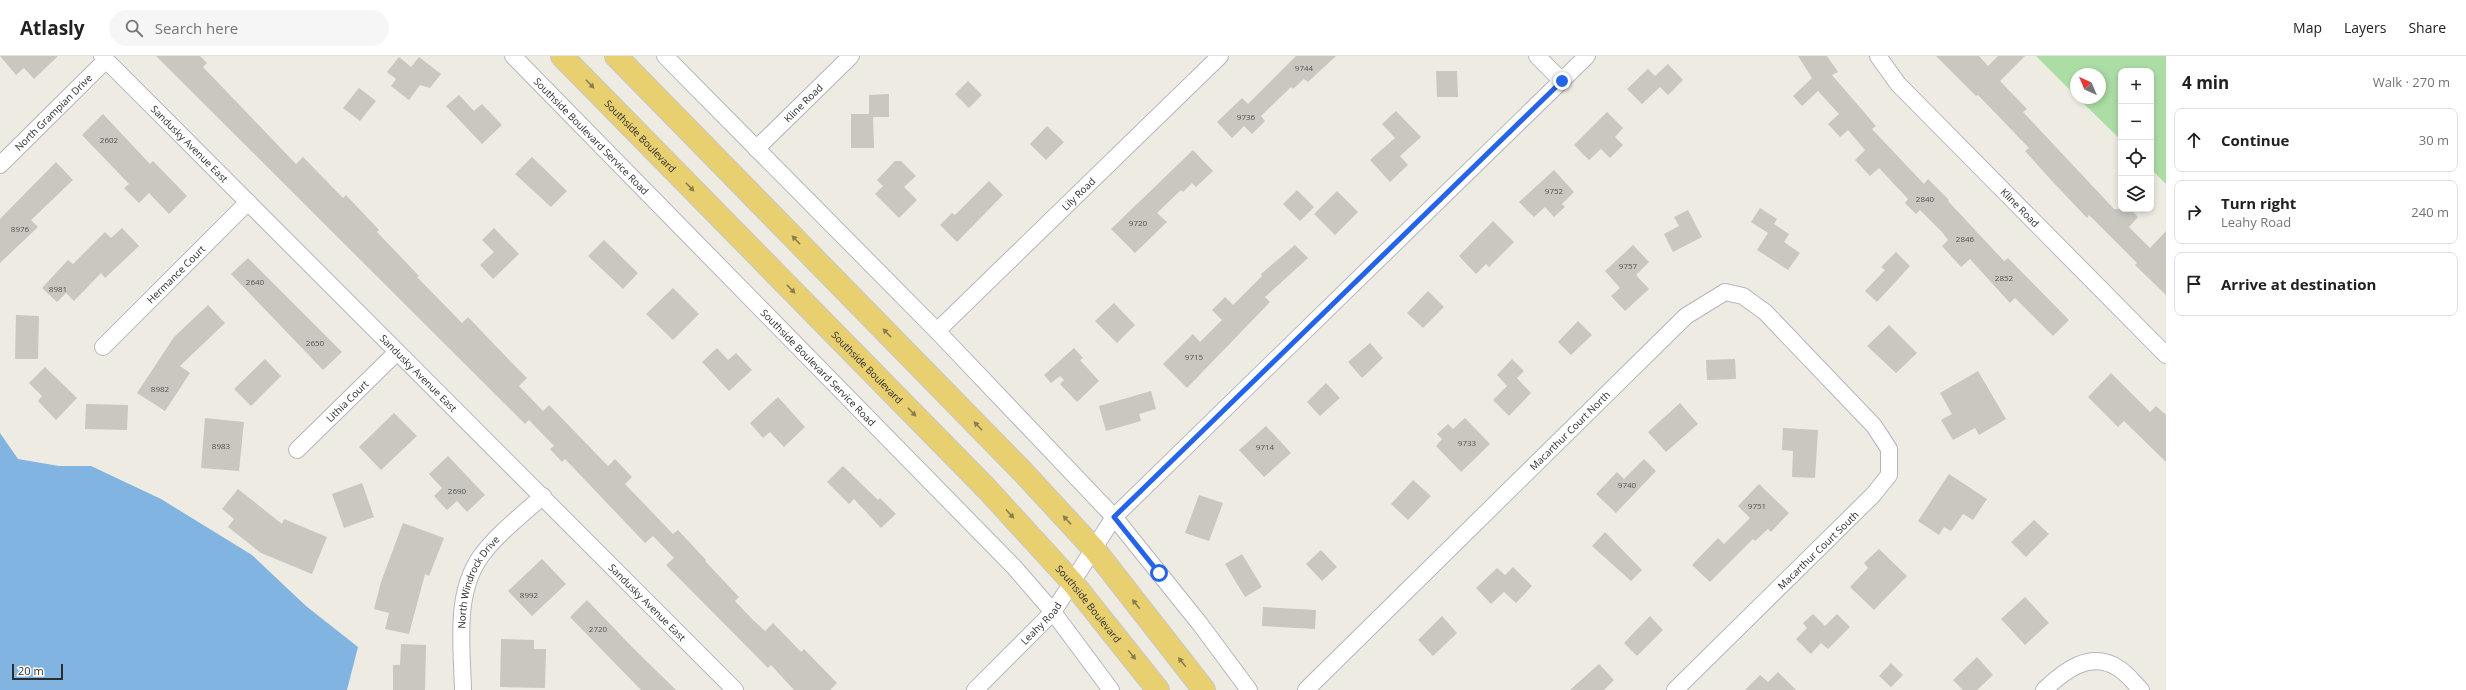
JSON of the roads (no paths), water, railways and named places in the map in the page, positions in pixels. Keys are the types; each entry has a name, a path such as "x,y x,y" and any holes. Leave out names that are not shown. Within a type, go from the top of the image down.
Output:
{"highway":[{"name":"Southside Boulevard","path":"562,56 987,489 1072,582 1158,690"},
{"path":"616,56 1016,465 1094,549 1204,690"}],"street":[{"name":"Southside Boulevard Service Road","path":"513,56 1014,567 1053,612 1111,690"},
{"path":"665,56 937,331 1114,517 1200,624 1249,690"},
{"name":"Kline Road","path":"756,149 851,56"},
{"name":"Lily Road","path":"937,331 1220,56"},
{"path":"1537,56 1562,81"},
{"name":"Leahy Road","path":"975,690 1053,612 1114,517 1587,56"},
{"name":"Kline Road","path":"1878,56 1898,84 2166,355"},
{"name":"North Grampian Drive","path":"0,165 104,58"},
{"name":"Sandusky Avenue East","path":"104,58 735,690"},
{"name":"Hermance Court","path":"103,347 248,202"},
{"name":"Macarthur Court North","path":"1306,690 1686,316 1704,303 1725,292 1743,296 1765,312 1846,394"},
{"name":"Lithia Court","path":"297,450 397,352"},
{"name":"Macarthur Court South","path":"1675,690 1873,495 1889,475 1889,449 1874,426 1846,394"},
{"name":"North Windrock Drive","path":"462,690 462,619 464,595 471,574 481,557 495,540 543,496"},
{"path":"2044,690 2063,671 2073,666 2099,662 2120,669 2141,690"}],"water":[{"path":"0,433 18,459 59,466 91,466 161,499 252,555 306,606 358,647 347,690 0,690"}]}
